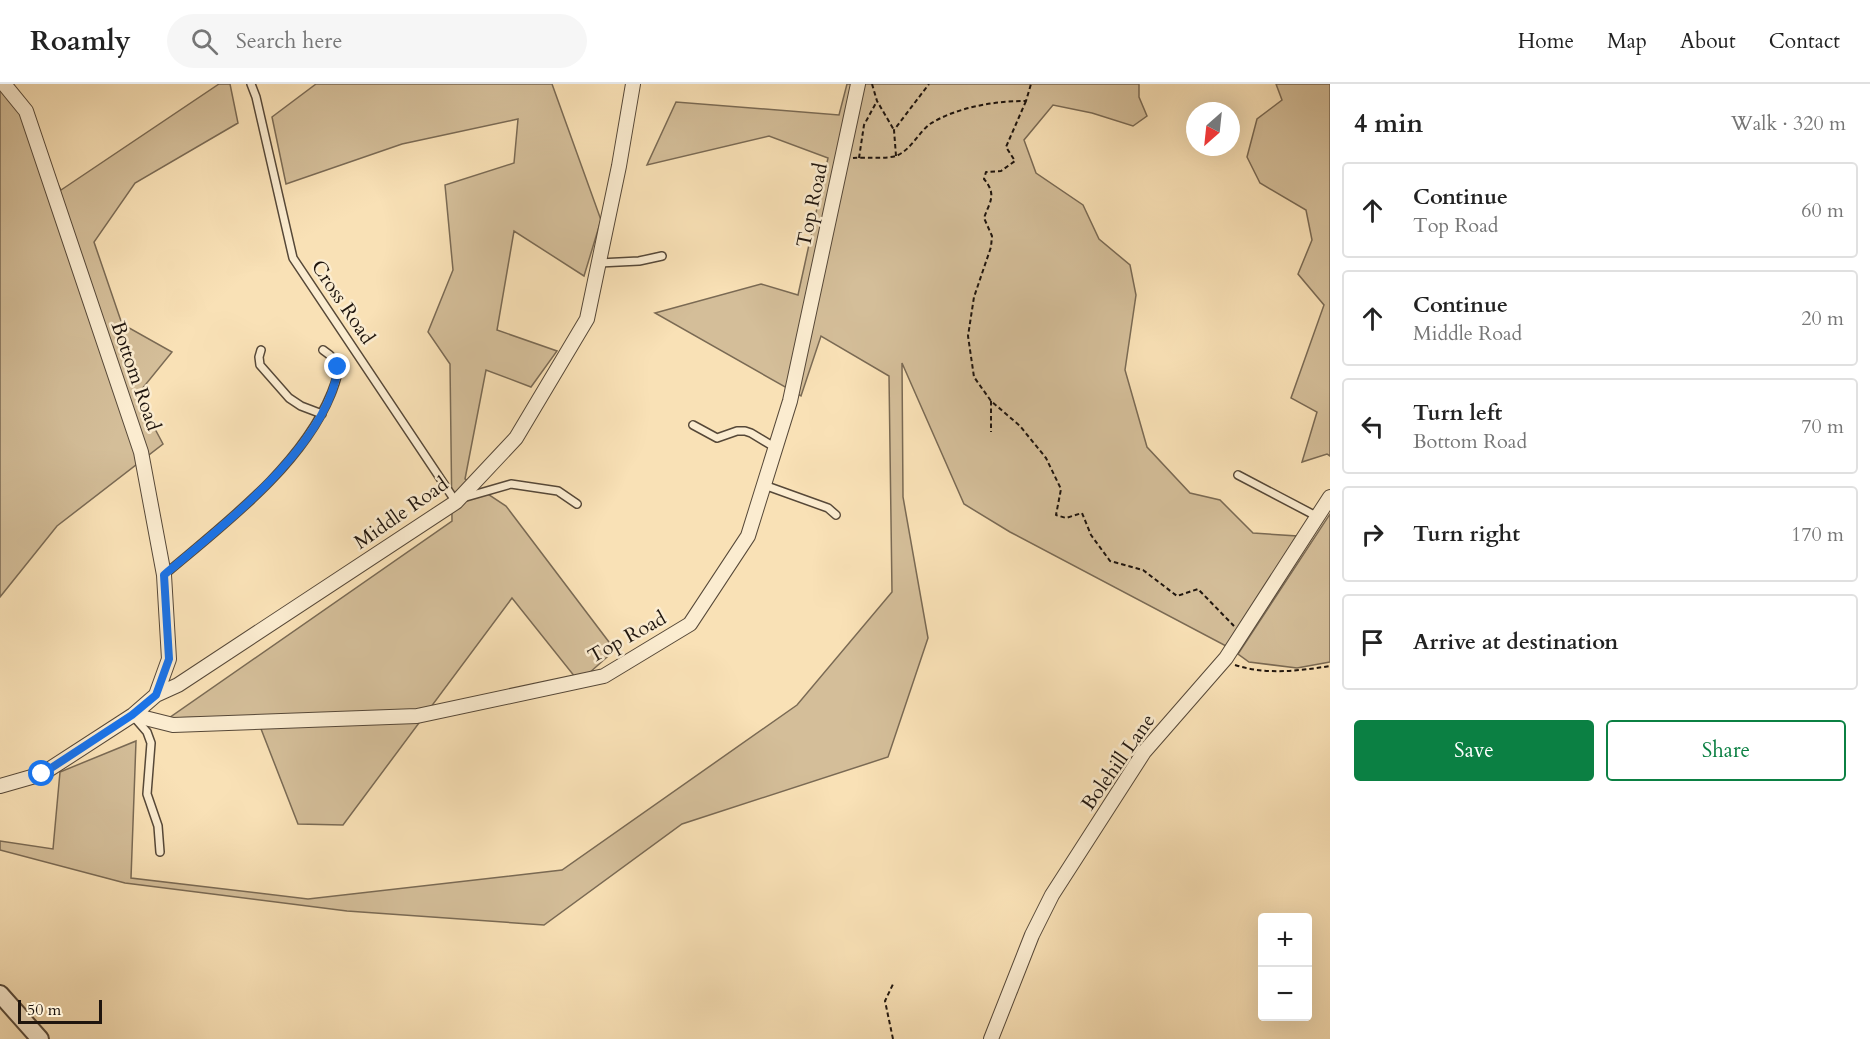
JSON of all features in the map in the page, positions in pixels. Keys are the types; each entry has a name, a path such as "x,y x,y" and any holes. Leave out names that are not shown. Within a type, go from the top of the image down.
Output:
{"street":[{"name":"Bottom Road","path":"4,84 26,111 141,452 164,575 169,659 156,695"},
{"name":"Middle Road","path":"132,715 156,695 178,685 456,502 516,438 587,319 619,166 633,84"},
{"name":"Top Road","path":"132,715 173,725 417,716 604,676 690,624 748,536 776,448 790,401 858,84"},
{"name":"Bolehill Lane","path":"991,1039 1032,935 1052,895 1144,752 1226,658 1330,497"},
{"path":"0,786 42,774 132,715"},
{"path":"0,994 40,1039"}],"lane":[{"name":"Cross Road","path":"251,84 256,97 293,258 456,502"},
{"path":"599,263 650,260 662,256"},
{"path":"261,350 260,364 289,398 301,406 322,414"},
{"path":"164,575 224,524 280,471 305,441 322,414 338,367 334,359 323,350"},
{"path":"693,425 717,438 737,431 751,433 776,448"},
{"path":"1238,475 1318,517"},
{"path":"456,502 473,494 511,484 558,491 577,504"},
{"path":"764,485 828,508 836,515"},
{"path":"132,715 147,732 151,743 147,794 158,826 160,852"}],"path":[{"path":"872,84 877,101 894,130 896,156"},
{"path":"894,130 929,84"},
{"path":"1031,84 1006,147 1015,161 1001,171 986,172 984,179 991,188 992,195 984,218 992,236 991,247 974,297 968,336 974,377 991,401 1020,426 1046,458 1061,489 1056,515 1066,518 1082,513 1091,535 1110,561 1143,570 1177,596 1198,589 1242,632"},
{"path":"859,158 864,125 877,101"},
{"path":"842,159 896,156 929,125 948,116 1002,101 1026,101"},
{"path":"991,401 991,432"},
{"path":"1226,658 1231,663 1248,669 1271,671 1298,671 1330,666"},
{"path":"893,1039 885,1001 894,982"}],"shaded area":[{"path":"0,84 4,84 61,190 219,84 230,84 238,123 135,183 94,242 122,324 172,352 137,395 163,444 57,526 0,597"},
{"path":"316,84 552,84 601,220 584,276 514,231 497,330 557,351 531,387 486,370 465,479 506,506 615,650 579,682 512,598 343,825 298,824 256,716 169,718 452,521 450,364 428,332 453,270 445,185 514,163 518,119 402,144 286,184 272,117"},
{"path":"847,84 1139,84 1139,97 1147,116 1133,126 1092,113 1053,105 1024,140 1036,173 1083,205 1099,239 1130,265 1136,295 1125,370 1147,447 1190,493 1220,500 1253,533 1297,536 1226,646 1010,532 964,504 902,363 903,497 928,638 888,757 682,824 544,925 347,911 125,883 0,850 0,841 53,849 60,772 136,741 131,878 308,899 562,870 797,705 892,592 889,376 821,336 801,396 655,313 761,284 798,295 828,158 769,136 647,165 676,102 839,115"},
{"path":"1276,84 1330,84 1330,456 1327,454 1302,462 1317,412 1291,398 1324,305 1298,274 1312,240 1306,210 1260,183 1247,157 1257,119 1282,100"},
{"path":"1330,514 1330,662 1297,668 1249,662 1238,654"}],"route":[{"path":"42,774 132,715 156,695 169,659 164,575 224,524 280,471 305,441 322,414 338,367"}]}
